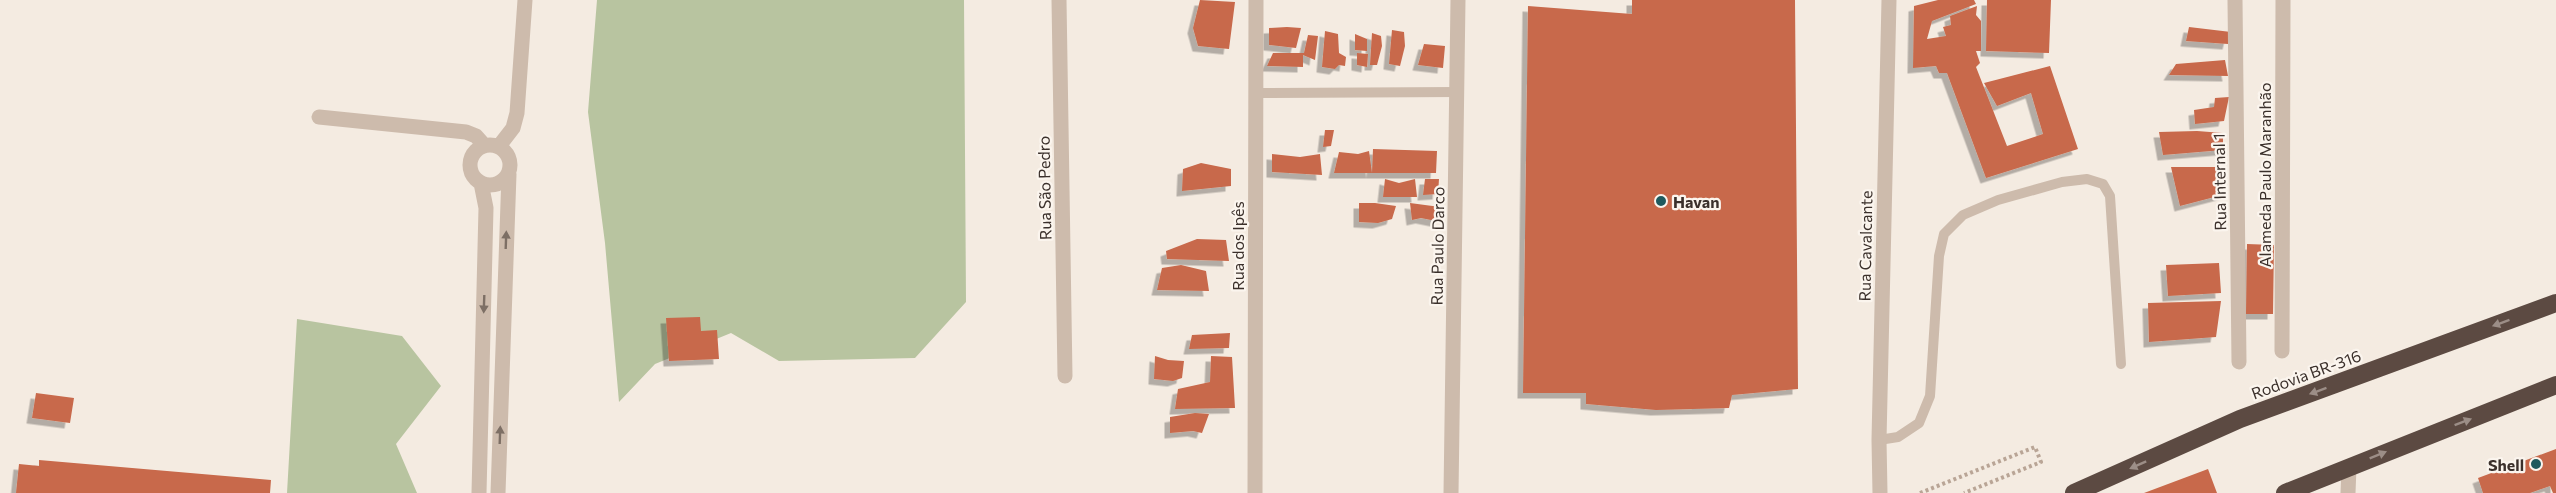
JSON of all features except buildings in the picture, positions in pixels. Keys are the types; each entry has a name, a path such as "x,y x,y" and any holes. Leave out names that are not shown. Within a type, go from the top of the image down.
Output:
{"highway":[{"name":"Rodovia BR-316","path":"2074,493 2240,419 2556,303"},
{"path":"2285,493 2556,385"}],"street":[{"path":"500,146 513,128 517,113 525,0"},
{"name":"Rua São Pedro","path":"1059,0 1065,376"},
{"name":"Rua dos Ipês","path":"1255,493 1256,0"},
{"name":"Rua Paulo Darco","path":"1452,493 1458,0"},
{"name":"Rua Cavalcante","path":"1880,493 1879,440 1889,0"},
{"name":"Rua Internal 1","path":"2235,0 2240,362"},
{"name":"Alameda Paulo Maranhão","path":"2282,351 2283,0"},
{"path":"319,117 466,132 476,136 484,145"},
{"path":"498,493 510,158 500,146 484,145 477,149 470,163 475,178 481,183 497,184 509,174"},
{"path":"479,493 486,208 481,183"},
{"path":"2348,493 2349,467"}],"lane":[{"path":"1256,93 1457,92"},
{"path":"1879,440 1898,437 1919,423 1930,396 1939,256 1944,234 1963,215 1998,200 2062,182 2087,178 2103,184 2110,196 2121,364"}],"path":[{"path":"1920,493 2035,447 2041,462 1964,493"}],"green space":[{"path":"597,0 964,0 966,302 915,358 779,361 731,333 655,364 619,402 605,243 588,112"},
{"path":"297,319 402,336 441,386 396,444 417,493 287,493"}],"place":[{"name":"Havan","path":"1661,201"},
{"name":"Shell","path":"2536,464"}]}
